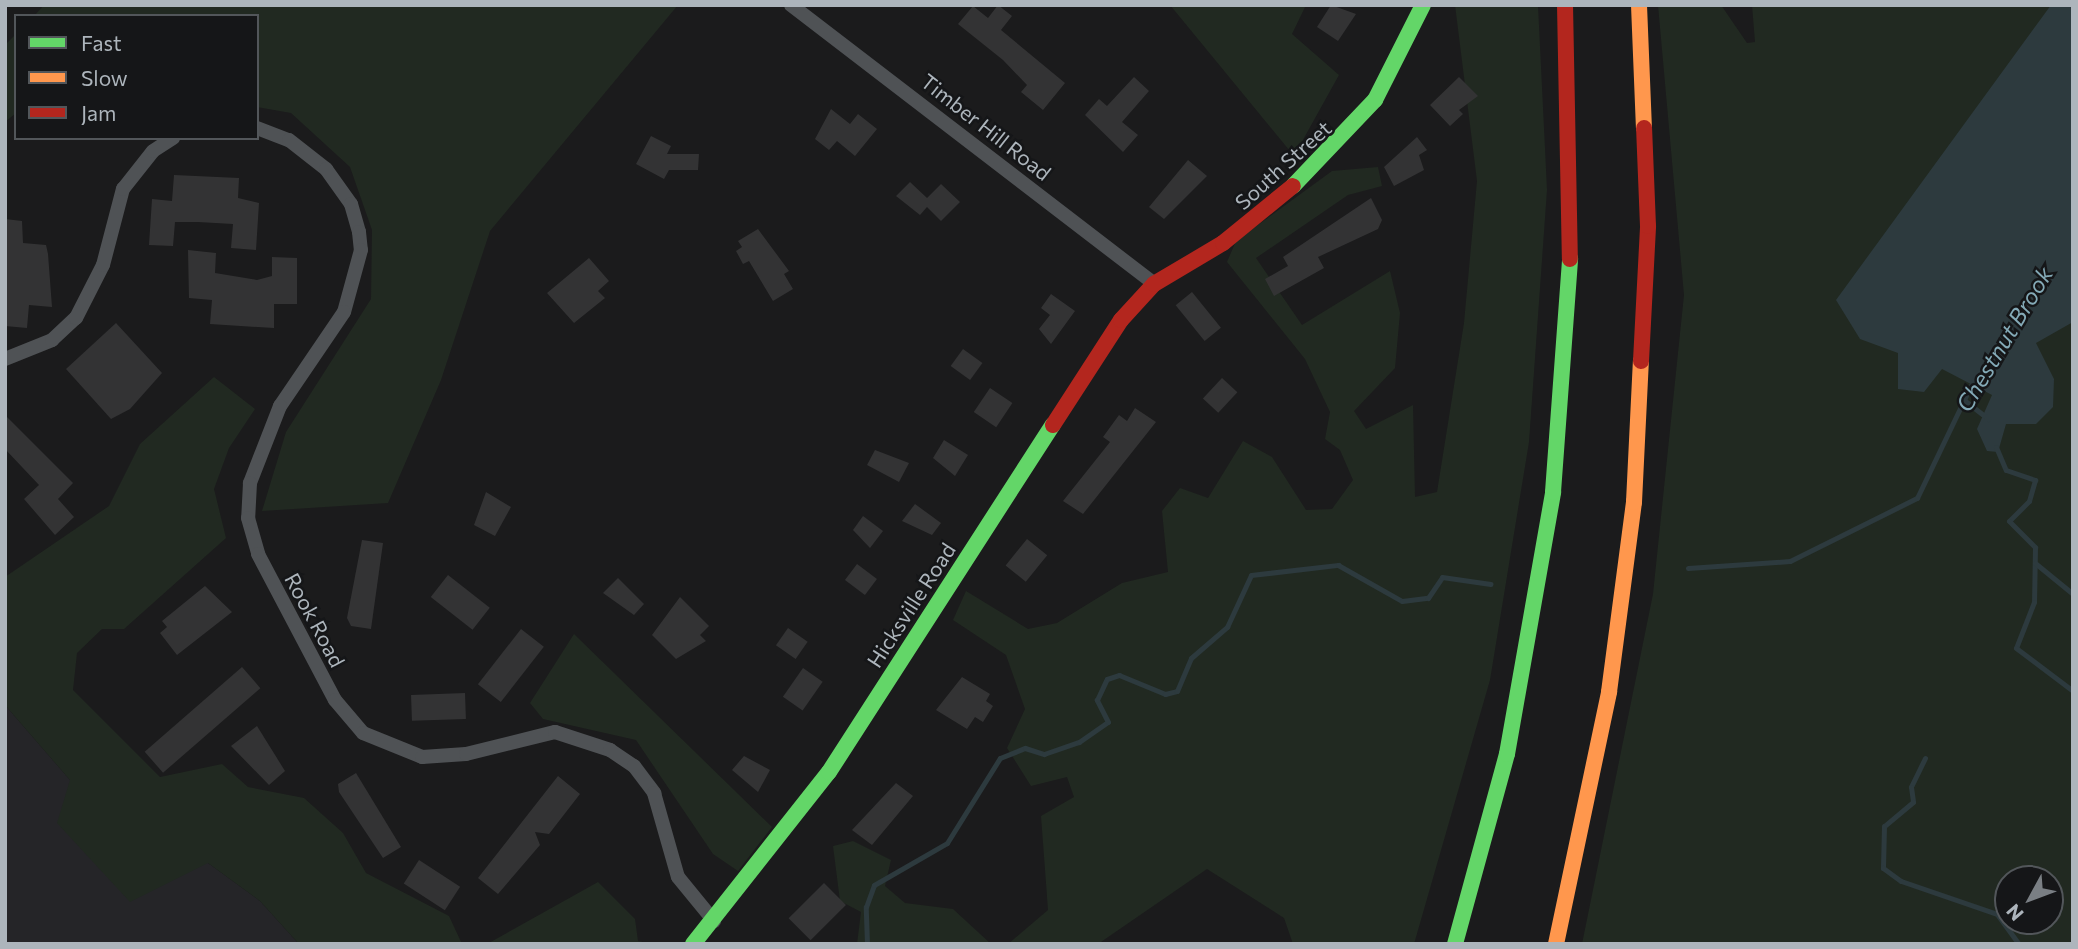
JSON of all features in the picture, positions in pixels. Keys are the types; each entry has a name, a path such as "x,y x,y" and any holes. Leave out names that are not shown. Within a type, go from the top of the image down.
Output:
{"main road":[{"name":"South Street","path":"1154,284 1223,243 1322,163 1375,100 1423,5"},
{"path":"1455,944 1507,754 1553,492 1571,242 1565,5"},
{"path":"1556,944 1609,692 1634,502 1648,226 1639,5"},
{"name":"Hicksville Road","path":"693,944 714,921 829,772 1121,320 1154,284"}],"street":[{"name":"Timber Hill Road","path":"790,5 1154,284"},
{"name":"Rook Road","path":"259,129 289,140 326,169 351,204 359,232 361,250 344,312 280,406 250,483 248,518 258,554 335,700 363,733 422,757 466,754 555,732 610,750 634,766 654,793 678,877 714,921"},
{"path":"5,359 52,340 76,318 103,265 123,189 153,151 170,140"}],"shaded area":[{"path":"44,5 678,5 490,231 441,380 388,503 262,511 286,432 371,299 372,230 350,167 291,113 259,107 259,14 36,14"},
{"path":"1170,5 1306,5 1292,34 1339,75 1294,156"},
{"path":"1455,5 1538,5 1547,190 1529,442 1490,680 1414,944 1293,944 1284,918 1207,869 1098,944 1008,944 1048,910 1041,816 1074,797 1067,777 1031,786 1007,748 1025,709 1006,655 953,620 966,591 1028,629 1057,623 1122,583 1168,572 1162,511 1180,488 1208,498 1243,441 1272,457 1306,510 1332,509 1353,480 1340,450 1325,439 1330,412 1305,359 1227,262 1236,241 1332,171 1378,167 1382,186 1348,195 1256,258 1302,325 1390,271 1400,313 1395,368 1354,411 1366,429 1413,405 1415,497 1437,492 1464,323 1477,181"},
{"path":"1658,5 1721,5 1747,43 1755,42 1752,5 2073,5 2073,944 1582,944 1653,594 1684,295"},
{"path":"14,36 14,115 5,122 5,45"},
{"path":"214,377 255,409 229,448 214,489 226,538 124,629 102,629 77,653 73,690 160,777 222,764 248,787 304,798 343,833 366,873 449,916 462,944 299,944 260,901 208,863 130,902 57,823 70,780 5,705 5,577 109,506 140,444"},
{"path":"574,634 772,827 738,871 713,854 636,740 543,719 530,703"},
{"path":"5,705 70,780 208,863 260,901 299,944 5,944"},
{"path":"853,841 891,860 885,886 905,903 953,909 991,944 857,944 861,912 840,901 833,846"},
{"path":"598,882 635,919 638,941 652,944 487,944"}],"water":[{"path":"2051,5 2073,5 2073,322 2036,343 2054,379 2053,407 2036,424 2006,424 1998,452 1987,451 1977,429 1992,395 1942,369 1924,392 1898,389 1898,353 1860,339 1836,300"}],"building":[{"path":"998,5 1012,16 1001,30 1065,83 1043,110 1021,92 1027,85 1003,60 958,24 973,6 988,18"},
{"path":"1331,5 1356,14 1338,41 1317,27"},
{"path":"1134,77 1149,91 1122,122 1138,135 1123,152 1085,115 1099,99 1107,106"},
{"path":"1459,77 1478,96 1459,110 1463,114 1450,126 1430,105"},
{"path":"831,109 850,124 858,114 877,129 855,156 837,141 829,150 815,139"},
{"path":"651,136 671,146 667,154 699,154 698,170 669,170 664,179 636,164"},
{"path":"1417,137 1427,150 1419,155 1424,170 1394,186 1384,167"},
{"path":"1188,160 1207,176 1164,219 1149,207"},
{"path":"174,175 239,178 238,198 259,203 256,250 231,248 233,224 198,222 175,222 173,246 149,245 152,199 172,201"},
{"path":"910,182 927,198 941,184 960,202 941,221 927,207 920,215 896,196"},
{"path":"1371,198 1382,220 1378,229 1318,257 1324,268 1274,296 1265,279 1288,266 1283,257"},
{"path":"5,219 22,221 23,243 46,245 48,254 52,307 29,305 27,328 5,326"},
{"path":"758,229 789,271 784,274 793,289 773,301 749,261 743,264 736,251 742,247 738,241"},
{"path":"188,250 216,253 215,273 257,280 272,276 272,257 297,258 297,304 274,304 274,328 210,324 212,300 189,298"},
{"path":"589,258 609,281 598,291 605,298 574,323 547,293"},
{"path":"1192,292 1221,328 1205,341 1176,305"},
{"path":"1051,294 1075,311 1051,344 1039,329 1050,315 1041,308"},
{"path":"116,323 162,373 130,409 111,419 66,369"},
{"path":"963,349 982,363 970,380 951,366"},
{"path":"1222,378 1237,392 1218,413 1203,398"},
{"path":"990,388 1012,403 996,427 974,412"},
{"path":"1135,408 1156,422 1083,514 1063,501 1110,442 1103,437 1119,415 1127,421"},
{"path":"5,415 73,483 58,499 74,517 55,535 24,499 39,485 5,449"},
{"path":"944,440 968,455 955,476 933,458"},
{"path":"875,450 909,463 899,482 867,465"},
{"path":"486,492 511,507 495,536 474,525"},
{"path":"915,504 941,523 932,535 902,521"},
{"path":"863,516 883,531 870,548 853,530"},
{"path":"1027,539 1047,555 1026,582 1006,565"},
{"path":"362,540 383,543 371,629 351,626 347,618"},
{"path":"857,564 877,579 865,595 845,580"},
{"path":"448,575 490,608 473,630 431,597"},
{"path":"618,578 644,604 634,615 603,593"},
{"path":"205,586 232,612 177,655 160,633 167,627 162,621"},
{"path":"680,597 709,626 700,635 706,641 676,659 652,635"},
{"path":"788,628 808,642 796,659 776,645"},
{"path":"521,629 544,647 501,702 478,684"},
{"path":"242,667 260,688 163,773 145,752"},
{"path":"803,668 823,682 803,710 783,697"},
{"path":"962,677 990,694 986,701 993,706 983,722 975,717 967,729 936,710"},
{"path":"465,693 466,719 412,721 411,695"},
{"path":"257,726 285,771 269,785 231,746"},
{"path":"744,756 770,770 758,792 732,770"},
{"path":"356,773 401,847 383,858 339,792 338,784"},
{"path":"558,776 580,794 549,834 535,832 540,845 498,894 478,878"},
{"path":"896,783 913,796 872,845 852,830"},
{"path":"419,860 460,887 445,910 404,883"},
{"path":"824,883 846,905 811,940 789,918"}],"waterway":[{"name":"Chestnut Brook","path":"1688,568 1790,561 1917,498 1974,379"},
{"path":"1964,400 1988,419"},
{"path":"1996,447 2006,470 2035,480 2029,501 2009,521 2035,547 2034,602 2016,648 2073,691"},
{"path":"2035,563 2073,594"},
{"name":"Chestnut Brook","path":"867,944 866,907 874,885 947,843 1000,758 1025,748 1044,754 1079,742 1108,722 1097,700 1107,679 1119,675 1165,694 1177,691 1191,658 1227,627 1251,575 1338,565 1402,601 1428,598 1442,577 1491,584"},
{"path":"1925,758 1911,787 1913,802 1884,826 1883,868 1901,881 1997,914 2019,944"}],"traffic: fast":[{"path":"1293,186 1375,100 1423,5"},
{"path":"1455,944 1507,754 1553,492 1570,259"},
{"path":"693,944 829,772 1053,425"}],"traffic: slow":[{"path":"1639,5 1644,128"},
{"path":"1556,944 1609,692 1634,502 1641,361"}],"traffic: jam":[{"path":"1565,5 1570,259"},
{"path":"1641,361 1648,226 1644,128"},
{"path":"1053,425 1121,320 1154,284 1223,243 1293,186"}]}
